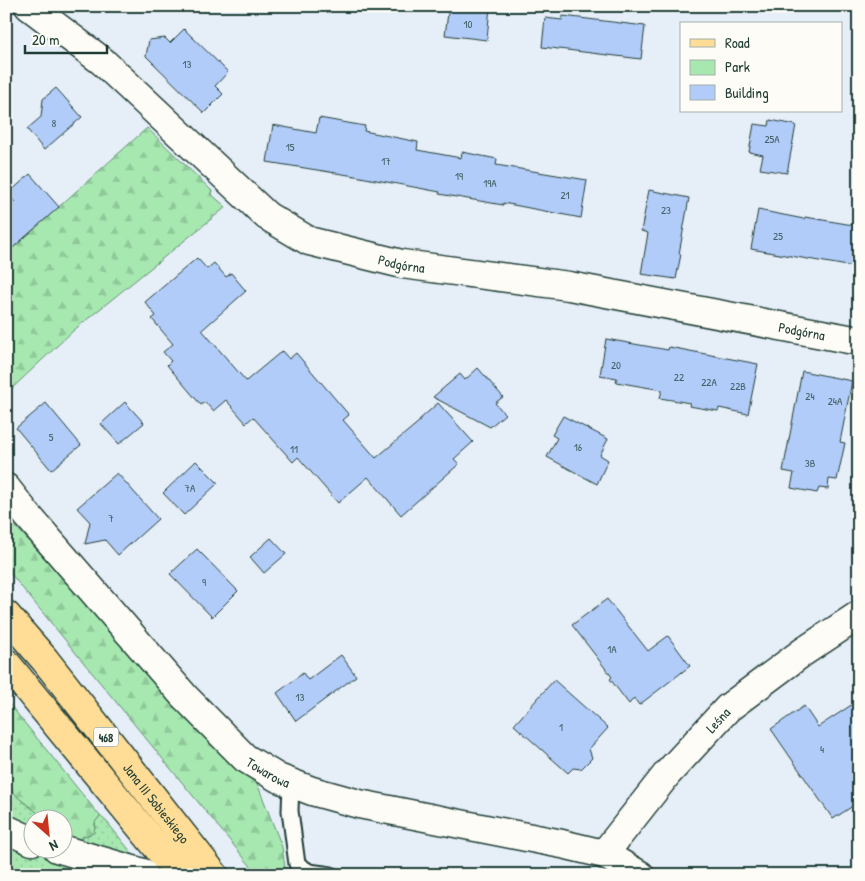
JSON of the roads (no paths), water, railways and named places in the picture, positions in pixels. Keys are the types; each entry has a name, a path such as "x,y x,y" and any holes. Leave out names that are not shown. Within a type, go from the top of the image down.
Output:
{"main road":[{"name":"Jana III Sobieskiego","path":"6,615 45,660 209,868"},
{"name":"Jana III Sobieskiego","path":"6,663 180,875"}],"street":[{"name":"Podgórna","path":"29,6 102,62 267,216 309,241 402,264 569,286 859,341"},
{"name":"Towarowa","path":"6,488 28,516 191,703 245,758 278,778 312,791 359,804 562,844 597,864 640,875"},
{"name":"Leśna","path":"597,864 667,774 728,708 796,657 859,615"},
{"path":"6,829 22,836"},
{"path":"72,852 143,873"}],"lane":[{"path":"291,783 290,811 297,864 309,872 331,875"}]}
